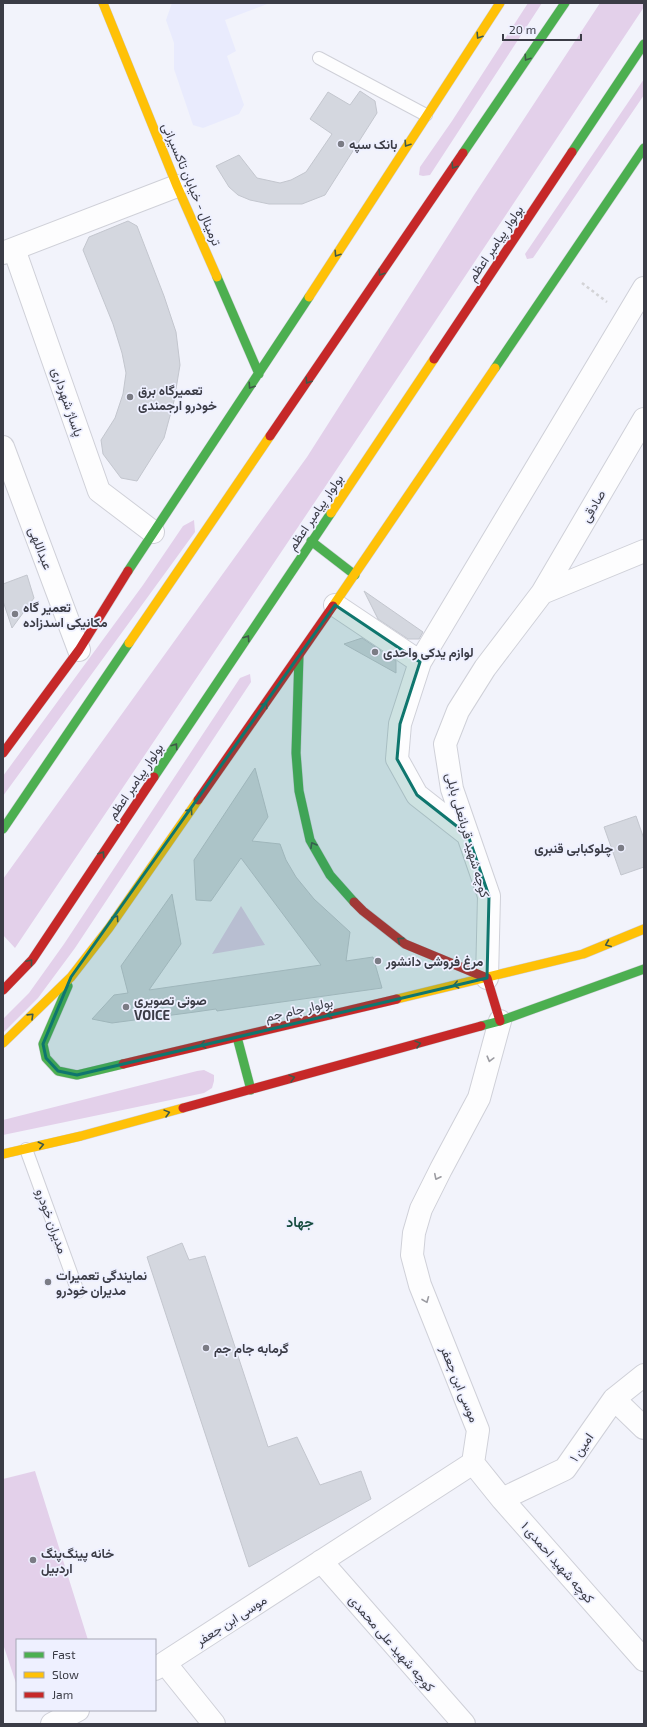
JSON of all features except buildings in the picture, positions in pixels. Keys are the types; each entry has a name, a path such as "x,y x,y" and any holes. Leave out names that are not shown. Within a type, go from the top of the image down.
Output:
{"main road":[{"name":"ترمینال - خیابان تاکسیرانی","path":"104,3 177,186 259,374"},
{"path":"3,753 79,650 153,532 259,374 500,3"},
{"path":"3,829 565,3"},
{"name":"بولوار پیامبر اعظم","path":"3,990 32,960 644,44"},
{"path":"3,1043 71,977 109,928 335,605 644,148"},
{"path":"311,541 355,575"},
{"path":"299,655 296,753 299,791 310,840 330,875 363,911 405,944 487,978 500,1021"},
{"name":"بولوار جام جم","path":"71,977 43,1044 46,1058 58,1071 77,1075 583,954 644,929"},
{"path":"3,1154 81,1136 500,1021 644,969"},
{"path":"237,1037 250,1090"}],"street":[{"path":"9,251 177,186"},
{"name":"پاساژ شهرداری","path":"9,251 99,491 153,532"},
{"path":"468,835 417,795 397,759 400,724 420,662 644,288"},
{"name":"صادقی","path":"542,593 644,419"},
{"name":"عبداللهی","path":"3,447 79,650"},
{"path":"542,593 644,551"},
{"name":"کوچه شهید قربانعلی بابلی","path":"487,978 489,896 452,789 445,744 458,711 485,668 542,593"},
{"path":"335,605 420,662"},
{"name":"موسی ابن جعفر","path":"160,1666 473,1463 478,1430 420,1285 412,1255 414,1233 421,1209 479,1098 500,1021"},
{"name":"امین ۱","path":"502,1498 565,1469 614,1399 644,1375"},
{"path":"614,1399 644,1428"},
{"name":"کوچه شهید احمدی ۱","path":"473,1463 644,1660"},
{"name":"کوچه شهید علی محمدی","path":"321,1561 464,1724"},
{"path":"160,1666 214,1724"},
{"path":"52,1724 76,1711"}],"lane":[{"path":"319,58 426,115"},
{"name":"مدیران خودرو","path":"26,1149 78,1292"}],"path":[{"path":"562,269 626,316"}],"highlighted area":[{"path":"335,605 420,662 400,724 397,759 417,795 468,835 489,896 487,978 77,1075 58,1071 46,1058 43,1044 71,977"}],"shaded area":[{"path":"172,3 270,3 225,20 236,51 227,56 244,105 239,114 203,128 193,125 174,69 174,43 166,20"},
{"path":"528,3 542,3 430,175 419,175 420,167 452,121"},
{"path":"600,3 644,3 644,7 331,478 15,948 3,935 3,879 307,457 474,195"},
{"path":"644,79 644,95 533,258 527,259 525,254"},
{"path":"194,520 195,532 3,796 3,776 143,585 183,526"},
{"path":"250,674 251,682 75,948 38,998 3,1033 3,1019 29,993 64,944 240,678"},
{"path":"241,906 265,945 212,954"},
{"path":"204,1070 214,1075 214,1081 212,1088 204,1093 3,1135 3,1120"},
{"name":"خانه پینگ‌پنگ اردبیل","path":"35,1471 88,1639 16,1639 16,1683 3,1644 3,1479"}],"traffic: fast":[{"path":"463,153 565,3"},
{"path":"572,152 644,44"},
{"path":"495,368 644,148"},
{"path":"217,277 259,374"},
{"path":"128,571 309,297"},
{"path":"154,777 331,513"},
{"path":"311,541 355,575"},
{"path":"3,829 129,643"},
{"path":"299,655 296,753 299,791 310,840 330,875 354,902"},
{"path":"481,1026 500,1021 644,969"},
{"path":"68,986 43,1044 46,1058 58,1071 77,1075 123,1064"},
{"path":"237,1037 251,1090"}],"traffic: slow":[{"path":"103,3 177,186 217,277"},
{"path":"309,297 500,3"},
{"path":"331,513 434,359"},
{"path":"333,606 495,368"},
{"path":"129,643 270,436"},
{"path":"3,1043 71,977 109,928 198,800"},
{"path":"397,999 583,954 644,929"},
{"path":"3,1154 81,1136 183,1108"}],"traffic: jam":[{"path":"434,359 572,152"},
{"path":"270,436 463,153"},
{"path":"3,753 79,650 128,571"},
{"path":"198,800 333,606"},
{"path":"3,990 32,960 154,777"},
{"path":"354,902 363,911 405,944 487,978 500,1021"},
{"path":"123,1064 397,999"},
{"path":"183,1108 481,1026"}],"place":[{"name":"بانک سپه","path":"341,144"},
{"name":"تعمیرگاه برق خودرو ارجمندی","path":"130,397"},
{"name":"تعمیر گاه مکانیکی اسدزاده","path":"15,614"},
{"name":"لوازم یدکی واحدی","path":"375,652"},
{"name":"چلوکبابی قنبری","path":"621,848"},
{"name":"مرغ فروشی دانشور","path":"378,961"},
{"name":"صوتی تصویری VOICE","path":"126,1007"},
{"name":"نمایندگی تعمیرات مدیران خودرو","path":"48,1282"},
{"name":"گرمابه جام جم","path":"206,1348"},
{"name":"خانه پینگ‌پنگ اردبیل","path":"33,1560"}],"district":[{"name":"جهاد","path":"300,1222"}]}
